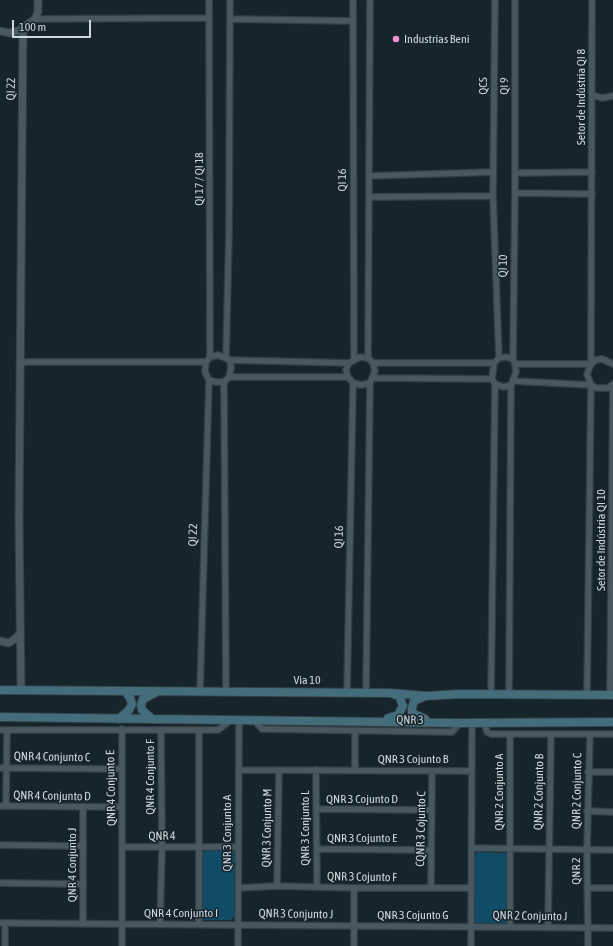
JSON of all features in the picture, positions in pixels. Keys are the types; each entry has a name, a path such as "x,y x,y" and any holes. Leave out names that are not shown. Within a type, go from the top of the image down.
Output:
{"main road":[{"name":"Via 10","path":"0,690 390,693 426,696 491,694 611,695"},
{"path":"119,720 130,710 132,704 125,691"},
{"path":"152,719 142,710 142,701 146,697 160,692"},
{"path":"370,720 392,717 400,713 403,706 402,701 399,696 390,693"},
{"path":"426,696 417,699 412,704 412,713 431,721"},
{"path":"0,717 119,720 370,720 460,723 613,722"}],"street":[{"path":"0,31 14,32 23,28 35,19 38,12 38,0"},
{"name":"QI 17 / QI 18","path":"208,360 209,0"},
{"path":"208,360 205,372 209,380 224,382 229,377 231,368 228,358 230,0"},
{"name":"QI 16","path":"351,361 353,0"},
{"path":"366,693 372,380 375,371 373,363 368,358 370,0"},
{"name":"QCS","path":"495,0 493,172 496,361"},
{"name":"QI 9","path":"514,0 515,173"},
{"name":"Setor de Indústria QI 8","path":"591,364 592,0"},
{"path":"35,19 209,18"},
{"path":"230,18 353,21"},
{"name":"QI 22","path":"21,690 20,362 23,28"},
{"path":"592,95 602,98 613,96"},
{"path":"368,176 493,172"},
{"path":"515,173 592,172"},
{"name":"QI 10","path":"514,362 515,173"},
{"path":"516,193 592,194"},
{"path":"368,197 494,196"},
{"path":"20,362 208,360 218,355 228,358 351,361 368,358"},
{"path":"373,363 496,361 506,358 514,362 591,364 596,360 602,359 613,364"},
{"path":"351,361 346,370 348,377 353,383 361,385 372,380 494,382 503,387 512,383 591,385 603,389 613,384"},
{"path":"491,694 494,382 496,361"},
{"path":"509,695 512,383 516,372 514,362"},
{"name":"Setor de Indústria QI 10","path":"587,695 591,385 587,374 591,364"},
{"path":"229,377 348,377"},
{"name":"QI 22","path":"200,691 209,380"},
{"path":"224,382 226,692"},
{"name":"QI 16","path":"347,693 353,383"},
{"name":"Setor de Indústria QI 10","path":"611,695 613,384"},
{"path":"0,641 9,643 20,633"},
{"path":"0,730 218,730 235,720"},
{"name":"QNR 3 Conjunto A","path":"235,720 239,770 238,946"},
{"name":"QNR 3","path":"254,720 262,729 452,732 460,723"},
{"path":"472,722 472,946"},
{"path":"484,722 488,733 551,735 613,734"},
{"name":"QNR 4 Conjunto E","path":"122,729 122,807 124,847"},
{"path":"3,806 3,768 7,730"},
{"name":"QNR 4 Conjunto F","path":"160,924 162,847 161,730"},
{"path":"199,730 199,924"},
{"path":"239,770 355,770 355,730"},
{"name":"QNR 2 Conjunto A","path":"510,734 510,849"},
{"name":"QNR 2 Conjunto C","path":"587,850 590,734"},
{"name":"QNR 2 Conjunto B","path":"549,849 551,735"},
{"name":"QNR 4 Conjunto C","path":"3,768 122,769"},
{"name":"QNR 3 Conjunto M","path":"277,886 279,770"},
{"name":"QNR 3 Conjunto L","path":"316,770 317,887"},
{"name":"QNR 3 Cojunto B","path":"355,770 471,771"},
{"name":"CQNR 3 Cojunto C","path":"431,888 432,771"},
{"path":"588,772 613,772"},
{"name":"QNR 4 Conjunto D","path":"3,806 122,807"},
{"name":"QNR 4 Conjunto J","path":"83,807 83,923"},
{"name":"QNR 3 Cojunto D","path":"316,809 432,810"},
{"path":"587,811 613,812"},
{"path":"0,845 82,846"},
{"path":"122,946 124,847"},
{"name":"QNR 4","path":"124,847 238,847"},
{"name":"QNR 2","path":"472,848 587,850 588,946"},
{"name":"QNR 3 Cojunto E","path":"317,849 431,850"},
{"path":"510,849 510,927"},
{"name":"QNR 2 Conjunto J","path":"548,927 549,849"},
{"path":"587,850 613,850"},
{"path":"0,883 82,884"},
{"path":"238,888 277,886 317,887"},
{"name":"QNR 3 Cojunto F","path":"317,887 431,888"},
{"path":"354,888 354,946"},
{"path":"431,888 472,888"},
{"path":"587,888 613,888"},
{"path":"4,946 2,923 123,924"},
{"name":"QNR 4 Conjunto I","path":"123,924 238,925"},
{"name":"QNR 3 Conjunto J","path":"238,925 354,926"},
{"name":"QNR 3 Cojunto G","path":"354,926 471,926"},
{"name":"QNR 2 Conjunto J","path":"471,926 613,928"}],"shaded area":[{"path":"206,850 233,850 235,853 234,917 231,920 205,920 202,918 202,853"},
{"path":"477,852 505,853 508,855 506,924 477,924 474,922 475,855"}],"place":[{"name":"Industrias Beni","path":"396,39"}]}
